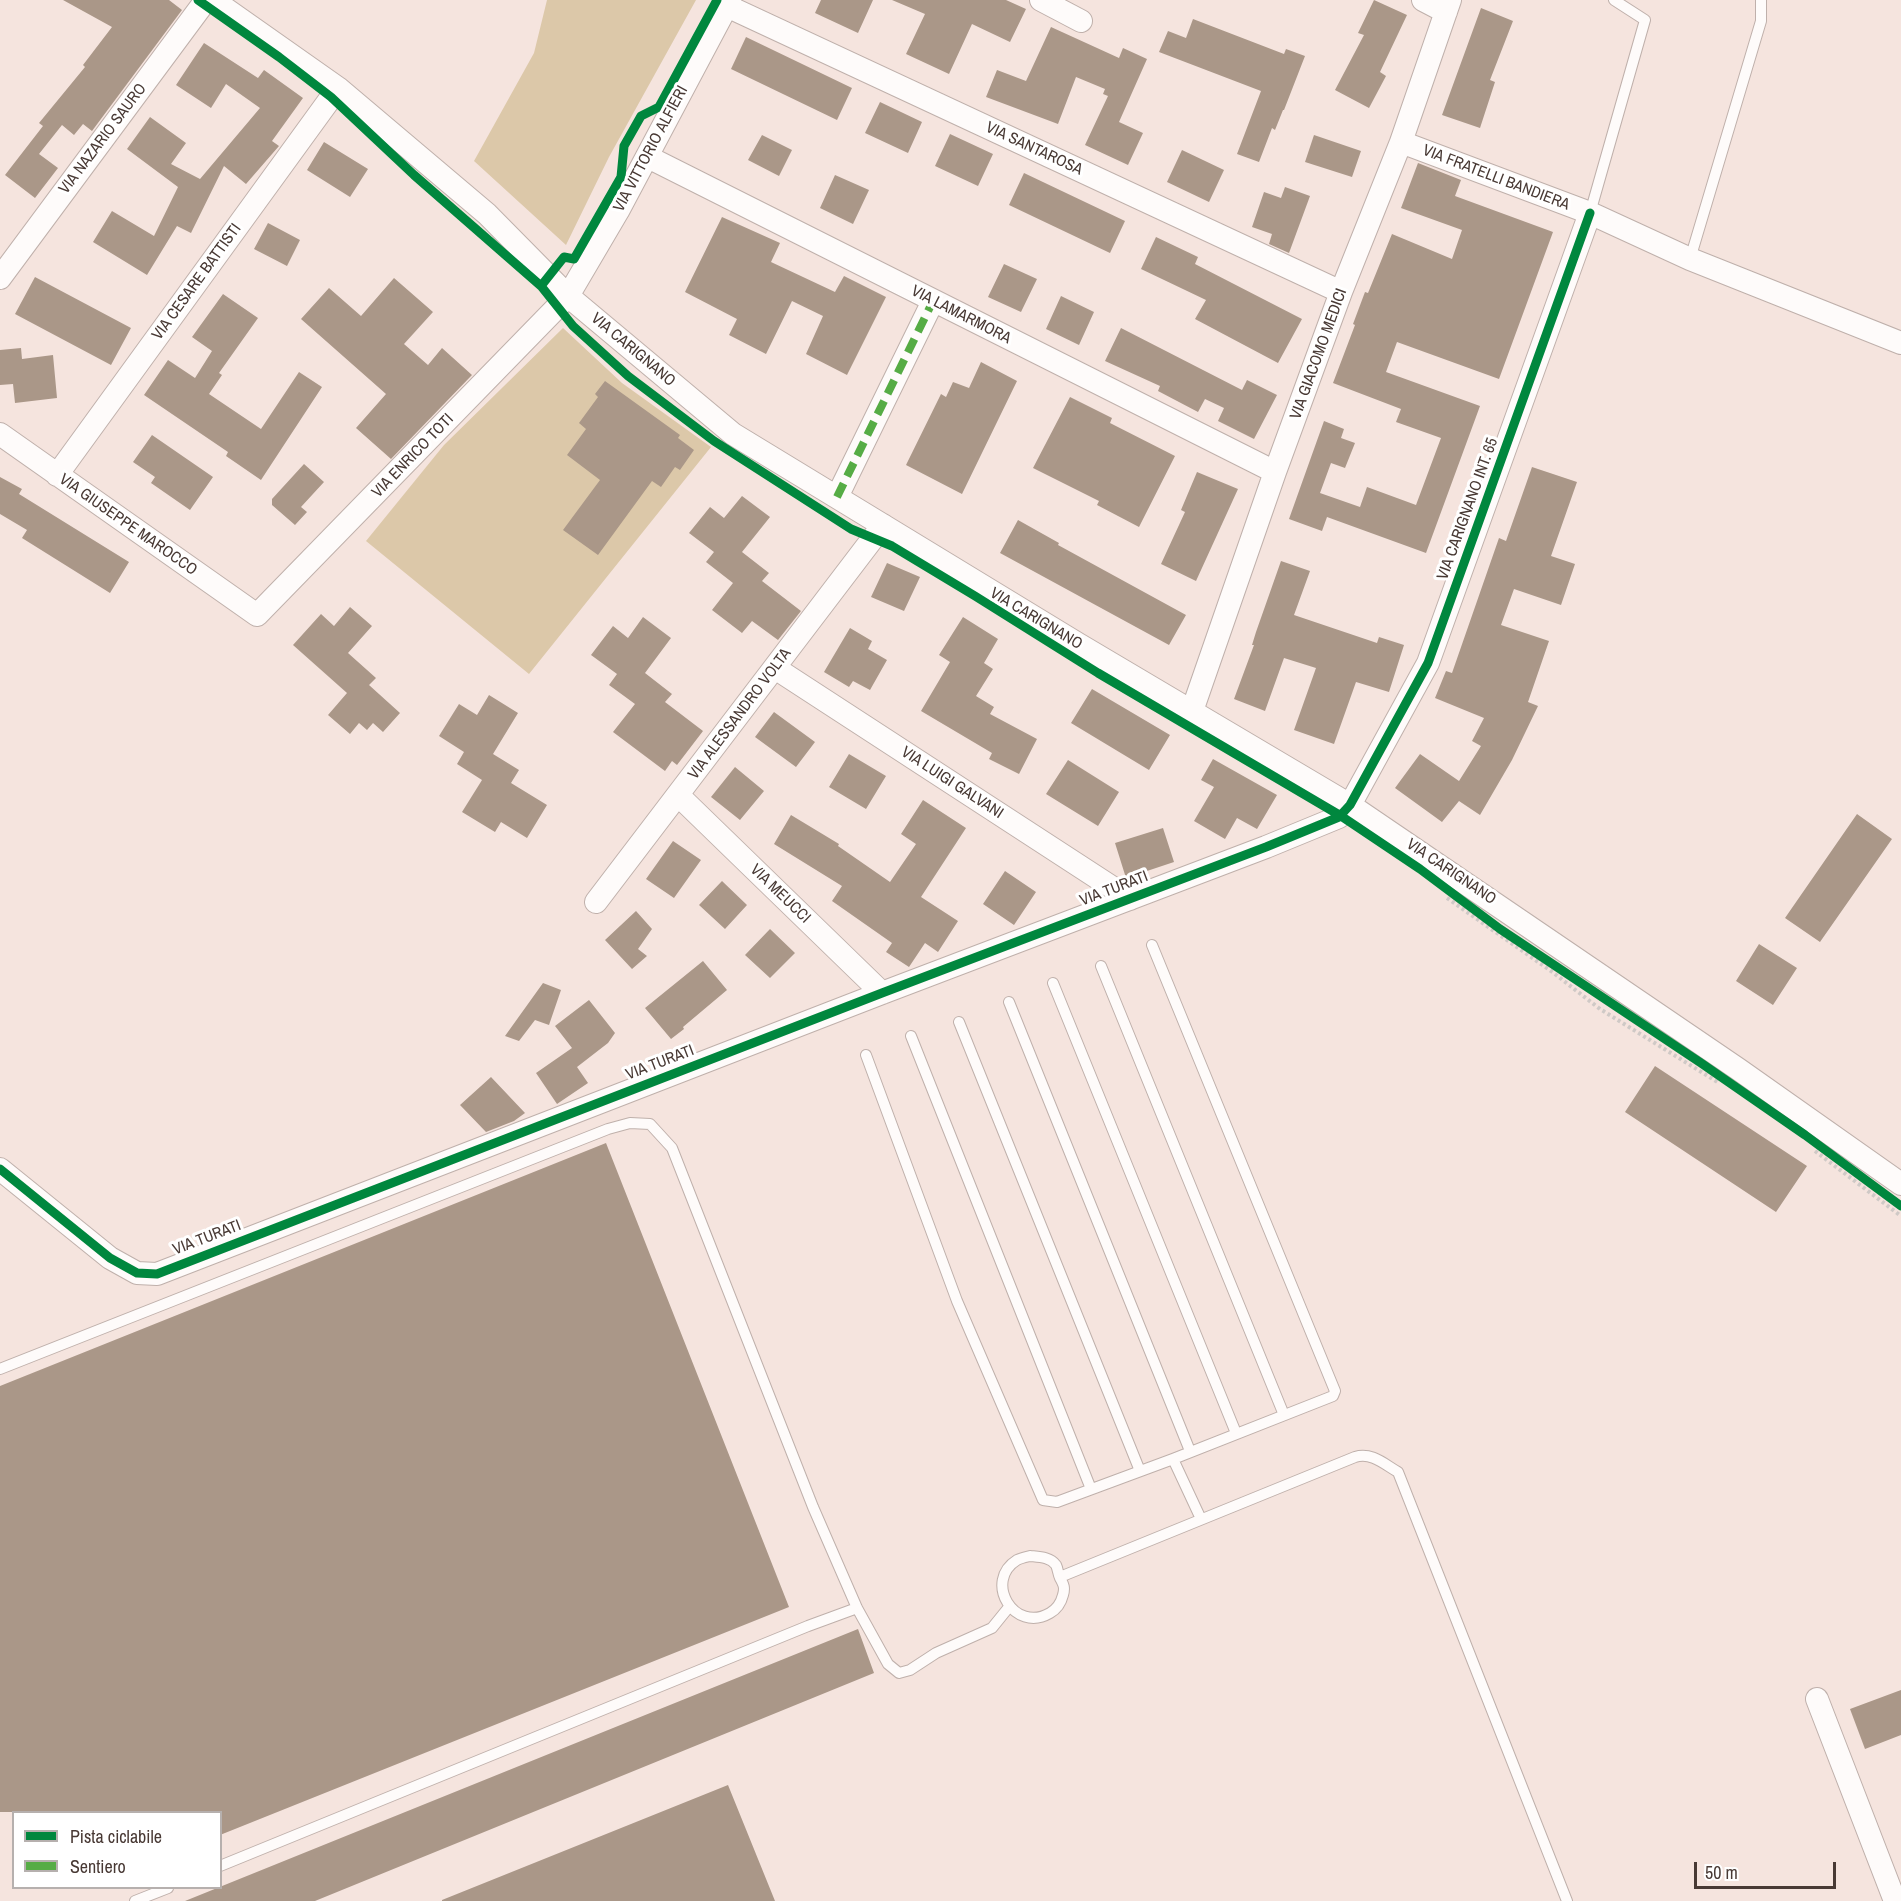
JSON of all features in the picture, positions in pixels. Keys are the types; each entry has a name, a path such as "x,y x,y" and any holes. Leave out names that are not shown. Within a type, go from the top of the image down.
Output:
{"street":[{"name":"VIA NAZARIO SAURO","path":"0,278 206,0"},
{"name":"VIA CARIGNANO","path":"213,0 338,88 488,214 568,296 733,434 1078,644 1350,805 1729,1062 1901,1184"},
{"path":"1041,0 1081,21"},
{"path":"1423,0 1448,6"},
{"name":"VIA VITTORIO ALFIERI","path":"568,296 648,158 729,3"},
{"name":"VIA SANTAROSA","path":"729,3 1341,292"},
{"name":"VIA GIACOMO MEDICI","path":"1192,711 1275,472 1341,292 1401,142 1448,6"},
{"name":"VIA CESARE BATTISTI","path":"57,475 338,88"},
{"name":"VIA FRATELLI BANDIERA","path":"1401,142 1590,213 1690,259 1901,343"},
{"name":"VIA LAMARMORA","path":"648,158 1275,472"},
{"name":"VIA CARIGNANO INT. 65","path":"1350,805 1428,663 1590,213"},
{"name":"VIA ENRICO TOTI","path":"257,615 568,296"},
{"path":"837,497 933,301"},
{"name":"VIA GIUSEPPE MAROCCO","path":"0,434 257,615"},
{"name":"VIA ALESSANDRO VOLTA","path":"596,902 884,525"},
{"name":"VIA LUIGI GALVANI","path":"775,668 1130,899"},
{"name":"VIA MEUCCI","path":"678,795 882,993"},
{"name":"VIA TURATI","path":"0,1169 110,1258 137,1273 157,1274 882,993 1266,848 1339,817 1350,805"},
{"path":"1817,1699 1895,1901"}],"lane":[{"path":"1590,213 1645,20 1614,0"},
{"path":"1690,259 1761,21 1761,0"},
{"path":"866,1055 957,1301 1043,1500 1057,1502 1173,1459 1333,1396 1335,1391 1152,945"},
{"path":"1101,966 1284,1415"},
{"path":"1053,983 1236,1433"},
{"path":"1009,1002 1190,1451"},
{"path":"959,1022 1140,1471"},
{"path":"911,1036 1091,1489"},
{"path":"0,1369 608,1129 630,1123 650,1124 672,1148 813,1507 857,1608 888,1664 899,1673 910,1670 936,1653 992,1628 1010,1607"},
{"path":"1059,1577 1363,1455 1371,1456 1398,1472 1567,1901"},
{"path":"1173,1459 1201,1519"},
{"path":"1030,1556 1044,1557 1055,1564 1059,1577 1065,1588 1062,1600 1055,1610 1044,1617 1032,1618 1019,1615 1010,1607 1003,1595 1002,1582 1008,1569 1017,1560 1030,1556"},
{"path":"222,1865 857,1608"},
{"path":"135,1901 163,1889"}],"path":[{"path":"1447,894 1728,1085"},
{"path":"1812,1144 1901,1206"},
{"path":"1812,1144 1901,1216"}],"shaded area":[{"path":"547,0 696,0 609,157 566,245 474,161 534,53"},
{"path":"563,328 622,383 711,447 529,674 366,541 444,445"}],"building":[{"path":"63,0 169,0 182,10 92,131 83,124 74,135 62,125 39,154 58,168 35,198 5,175 43,126 39,123 85,67 83,65 112,27"},
{"path":"821,0 873,0 858,33 815,13"},
{"path":"892,0 1006,0 1026,9 1010,42 972,24 949,74 906,54 925,14"},
{"path":"1374,0 1407,15 1380,72 1386,76 1369,108 1335,90 1364,35 1358,33"},
{"path":"1481,8 1513,21 1490,80 1495,82 1480,128 1442,115"},
{"path":"1193,19 1284,54 1286,49 1305,56 1284,110 1275,130 1272,128 1259,162 1237,154 1261,91 1159,52 1168,31 1186,38"},
{"path":"1051,27 1119,58 1123,48 1147,59 1119,122 1143,133 1128,165 1085,145 1108,96 1103,94 1105,89 1076,77 1058,124 986,97 997,70 1026,81"},
{"path":"746,37 852,88 837,120 731,69"},
{"path":"204,43 258,78 264,70 303,98 272,141 279,146 246,184 224,166 191,233 177,226 147,275 93,242 112,211 154,236 178,187 127,149 150,117 186,143 171,164 200,179 260,108 226,84 211,108 176,85"},
{"path":"880,102 922,122 908,153 865,133"},
{"path":"950,134 993,154 978,186 935,166"},
{"path":"762,135 792,150 779,176 748,160"},
{"path":"1314,135 1361,151 1352,177 1305,162"},
{"path":"324,142 368,169 350,197 307,170"},
{"path":"1182,150 1224,170 1209,202 1167,182"},
{"path":"1418,163 1461,180 1455,196 1553,232 1499,379 1397,342 1386,372 1480,406 1426,553 1327,517 1322,531 1289,519 1324,421 1344,429 1341,438 1355,443 1345,468 1331,463 1320,493 1360,507 1367,487 1416,505 1441,438 1396,422 1401,409 1333,383 1365,292 1368,293 1392,234 1452,259 1462,230 1401,208"},
{"path":"1024,173 1125,221 1110,253 1009,205"},
{"path":"835,175 869,190 853,224 820,208"},
{"path":"1285,187 1310,196 1289,253 1269,244 1272,234 1252,227 1264,192 1281,198"},
{"path":"722,217 780,243 771,262 835,292 844,276 886,297 847,375 806,354 823,316 792,301 766,354 729,335 737,319 685,292"},
{"path":"268,223 300,240 287,266 254,249"},
{"path":"1156,237 1198,257 1195,264 1302,319 1278,363 1195,319 1206,300 1141,269"},
{"path":"1004,264 1037,279 1021,312 988,297"},
{"path":"35,277 131,328 111,365 15,314"},
{"path":"394,278 433,312 404,344 428,365 442,348 472,375 391,459 356,428 386,394 301,319 329,288 361,316"},
{"path":"223,294 258,318 219,373 222,375 209,394 261,429 299,372 322,387 261,480 226,456 228,452 144,395 168,360 195,378 212,351 192,337"},
{"path":"1061,296 1094,312 1079,345 1046,329"},
{"path":"1121,328 1242,390 1247,380 1277,395 1254,439 1218,421 1224,408 1205,399 1198,412 1158,391 1160,386 1105,361"},
{"path":"21,348 22,359 53,355 57,398 15,403 13,384 0,385 0,350"},
{"path":"981,362 1017,381 962,494 906,465 941,394 946,397 953,382 969,388"},
{"path":"605,381 680,435 678,438 694,450 680,470 675,467 661,487 652,481 598,555 563,530 600,480 567,455 586,429 579,423 598,397 595,394"},
{"path":"1070,397 1112,418 1110,423 1175,456 1139,527 1097,505 1099,501 1033,468"},
{"path":"152,435 213,477 190,510 151,483 155,477 133,462"},
{"path":"304,464 324,482 301,507 307,512 295,525 272,505 272,499"},
{"path":"1532,467 1577,482 1551,556 1575,564 1561,605 1514,589 1501,625 1549,641 1528,702 1538,706 1512,760 1480,815 1459,801 1442,822 1395,788 1420,754 1459,781 1481,746 1472,741 1484,718 1435,698 1446,671 1452,673 1499,538 1506,541"},
{"path":"1197,472 1238,489 1196,581 1161,564 1185,512 1181,510"},
{"path":"0,477 22,489 19,494 129,562 110,593 22,538 27,530 0,514"},
{"path":"742,496 770,517 742,552 769,573 762,581 801,611 778,640 752,621 742,633 712,610 733,583 706,562 714,552 689,533 710,507 724,518"},
{"path":"1018,520 1059,543 1058,545 1186,615 1169,645 1000,553"},
{"path":"1281,561 1310,571 1294,615 1377,643 1379,637 1404,645 1389,692 1356,682 1334,744 1294,730 1316,668 1284,658 1265,711 1234,699"},
{"path":"887,563 920,577 904,611 871,597"},
{"path":"350,607 372,626 348,653 376,678 369,685 400,713 383,732 373,723 367,730 359,723 350,734 328,715 347,693 293,645 321,614 334,626"},
{"path":"643,617 671,638 645,673 672,694 665,702 703,731 677,765 672,761 665,771 613,732 635,704 609,685 617,674 591,655 613,626 628,638"},
{"path":"963,617 998,639 984,663 993,669 976,696 994,707 990,714 1037,739 1019,774 989,759 992,753 921,711 950,662 939,655"},
{"path":"850,628 872,641 868,649 887,660 870,690 853,681 849,687 824,672"},
{"path":"1092,689 1170,735 1149,770 1071,723"},
{"path":"489,695 518,713 493,754 519,770 511,783 547,805 527,838 501,822 495,832 462,812 482,780 457,764 464,752 439,736 459,704 477,715"},
{"path":"774,712 815,742 796,767 755,737"},
{"path":"849,754 886,776 866,809 829,787"},
{"path":"1213,759 1277,795 1257,829 1237,818 1225,839 1194,821 1214,787 1201,780"},
{"path":"1068,760 1119,792 1098,826 1046,794"},
{"path":"735,767 764,791 740,820 711,797"},
{"path":"923,800 966,828 921,897 958,921 938,952 925,943 909,967 886,952 892,943 832,901 842,886 774,844 791,815 839,844 838,846 890,882 916,844 901,834"},
{"path":"1857,814 1892,839 1820,942 1785,918"},
{"path":"1163,828 1174,862 1126,878 1115,843"},
{"path":"673,841 701,860 674,898 646,879"},
{"path":"1005,871 1036,892 1014,925 983,904"},
{"path":"722,881 747,905 725,929 699,905"},
{"path":"636,911 652,929 638,949 647,956 632,969 605,940"},
{"path":"770,929 795,953 770,978 745,955"},
{"path":"1759,944 1797,968 1773,1005 1736,981"},
{"path":"703,961 727,990 671,1039 645,1008"},
{"path":"543,983 561,990 549,1025 535,1020 519,1041 505,1036"},
{"path":"589,1000 615,1033 608,1043 577,1067 588,1083 557,1104 536,1073 572,1048 555,1026"},
{"path":"1655,1066 1807,1166 1776,1212 1625,1112"},
{"path":"491,1077 525,1113 514,1121 486,1132 460,1105"},
{"path":"606,1143 789,1607 222,1834 222,1811 0,1812 0,1386"},
{"path":"858,1629 874,1673 315,1901 185,1901 215,1889 222,1889 222,1886"},
{"path":"1901,1690 1901,1735 1865,1749 1850,1709"},
{"path":"728,1785 775,1901 442,1901 442,1900"}],"marked path":[{"path":"837,497 933,301"}],"cycle path":[{"path":"198,0 331,97 414,175 541,286 573,326 628,376 714,441 851,529 892,546 1098,673 1341,816 1420,869 1500,929 1805,1135 1901,1206"},
{"path":"541,286 564,257 574,259 621,177 624,146 641,116 659,107 717,0"},
{"path":"0,1169 110,1258 137,1273 157,1274 1339,817 1350,805 1428,663 1590,213"}]}
